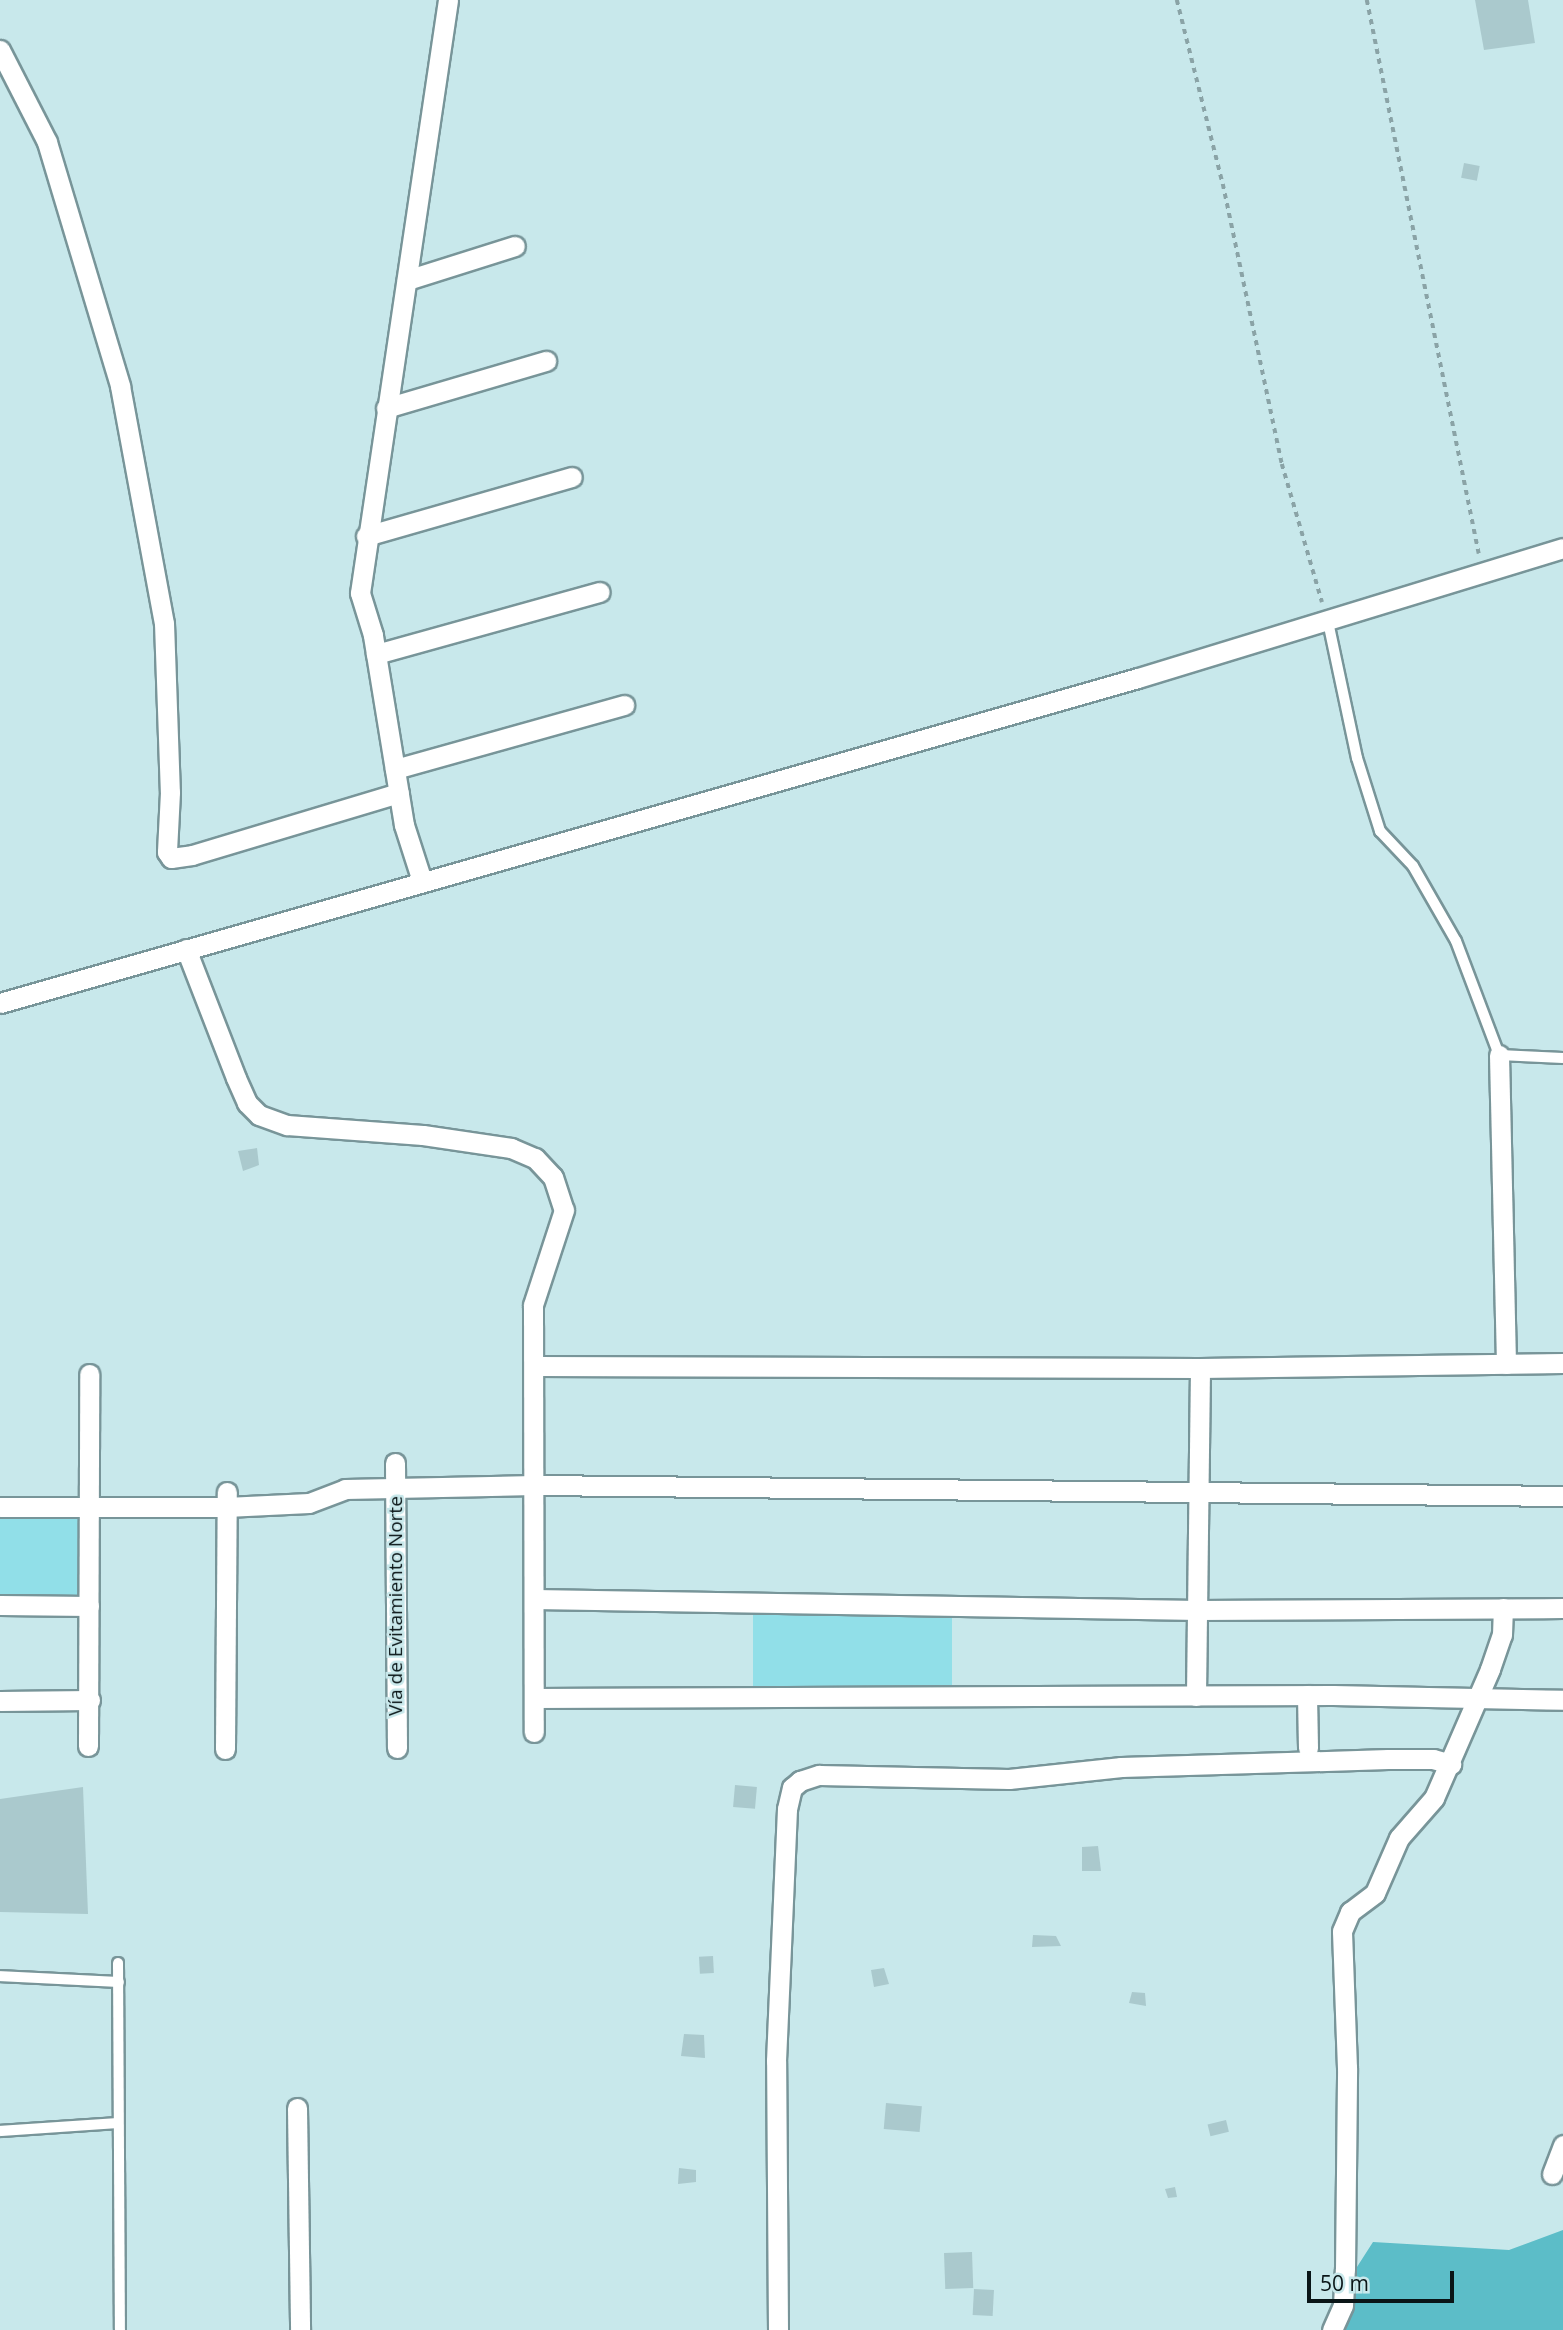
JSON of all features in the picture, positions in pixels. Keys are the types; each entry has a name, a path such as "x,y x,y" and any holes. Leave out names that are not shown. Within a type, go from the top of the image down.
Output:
{"street":[{"path":"422,881 399,793 376,653 360,593 366,536 448,0"},
{"path":"0,50 47,142 120,386 151,542 167,654 167,852 172,858 192,855 399,793"},
{"path":"407,280 515,246"},
{"path":"386,408 546,361"},
{"path":"366,536 572,477"},
{"path":"0,1003 1138,678 1327,617 1563,548"},
{"path":"376,653 600,592"},
{"path":"395,769 624,705"},
{"path":"186,949 236,1078 247,1103 259,1115 287,1125 423,1135 511,1148 535,1158 553,1177 564,1210 533,1305 534,1732"},
{"path":"1499,1055 1506,1364"},
{"path":"535,1366 1200,1368 1563,1363"},
{"path":"1196,1696 1201,1495 1200,1368"},
{"path":"89,1374 89,1746"},
{"name":"Vía de Evitamiento Norte","path":"395,1463 397,1748"},
{"path":"0,1507 88,1507 226,1499 302,1503 345,1489 534,1485 1201,1495 1563,1496"},
{"path":"225,1749 226,1499"},
{"path":"534,1598 1198,1610 1563,1608"},
{"path":"0,1605 89,1606"},
{"path":"1332,2330 1343,2305 1345,2269 1347,2068 1342,1931 1350,1912 1375,1893 1399,1838 1434,1798 1451,1764 1502,1634 1503,1608"},
{"path":"534,1698 1307,1695 1563,1700"},
{"path":"1307,1695 1308,1748"},
{"path":"0,1701 90,1700"},
{"path":"778,2330 776,2061 788,1809 792,1788 800,1781 819,1775 1009,1779 1121,1767 1388,1759 1433,1759 1451,1764"},
{"path":"297,2108 300,2330"},
{"path":"1552,2174 1563,2144"}],"lane":[{"path":"1327,617 1357,758 1380,831 1413,866 1456,941 1499,1055 1563,1058"},
{"path":"118,1963 120,2330"},
{"path":"0,1976 119,1982"},
{"path":"0,2131 117,2123"}],"path":[{"path":"1177,0 1229,210 1282,464 1327,617"},
{"path":"1367,0 1482,570"}],"shaded area":[{"path":"0,1513 81,1513 81,1598 0,1598"},
{"path":"753,1609 952,1609 952,1689 753,1689"},
{"path":"1563,2230 1563,2330 1324,2330 1330,2309 1373,2242 1509,2250"}],"building":[{"path":"1475,0 1528,0 1535,43 1484,50"},
{"path":"1464,163 1480,166 1477,181 1461,178"},
{"path":"257,1148 259,1165 243,1171 238,1151"},
{"path":"735,1785 757,1787 755,1809 733,1807"},
{"path":"83,1787 88,1914 0,1912 0,1799"},
{"path":"1098,1846 1101,1871 1082,1871 1082,1847"},
{"path":"1033,1935 1056,1936 1061,1946 1032,1947"},
{"path":"713,1956 714,1973 700,1974 699,1957"},
{"path":"884,1968 889,1984 874,1987 871,1970"},
{"path":"1132,1992 1145,1993 1146,2006 1129,2003"},
{"path":"684,2034 704,2035 705,2058 681,2056"},
{"path":"886,2103 922,2106 920,2132 884,2129"},
{"path":"1226,2120 1229,2132 1210,2136 1208,2125"},
{"path":"679,2168 696,2170 696,2182 678,2184"},
{"path":"1175,2187 1177,2197 1168,2198 1165,2189"},
{"path":"972,2252 973,2288 945,2289 944,2253"},
{"path":"974,2289 994,2290 993,2316 973,2315"}]}
